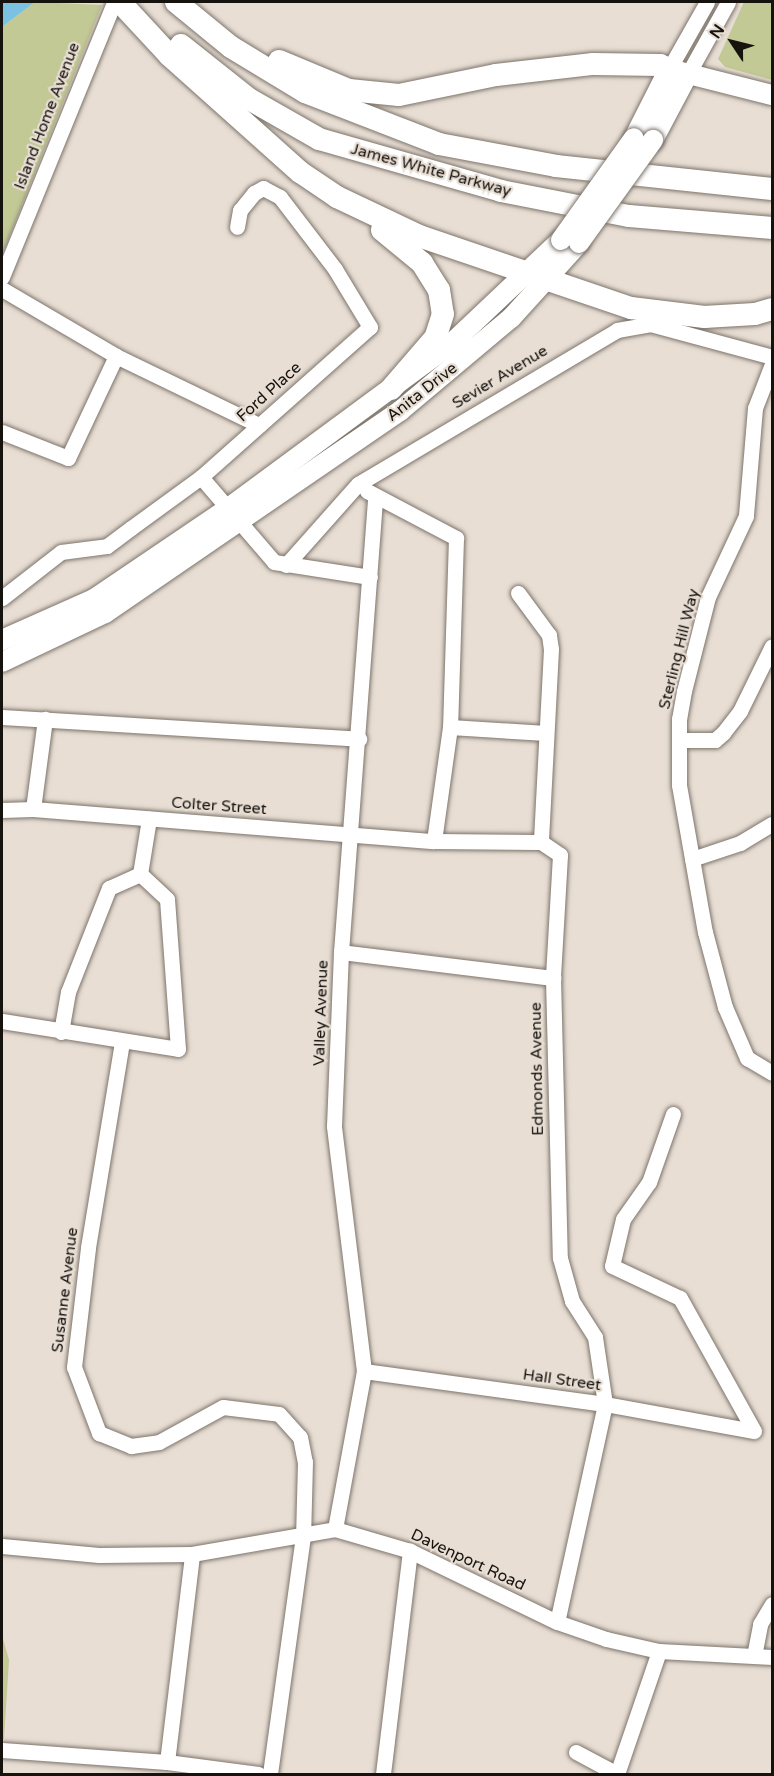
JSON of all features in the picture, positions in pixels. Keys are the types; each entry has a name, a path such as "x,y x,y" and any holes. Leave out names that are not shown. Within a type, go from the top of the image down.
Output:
{"highway":[{"path":"120,2 169,54 300,172 402,245 422,263 439,290 443,314 435,338 390,389"},
{"name":"James White Parkway","path":"134,2 231,86 288,124 319,139 501,191 629,216 772,228"},
{"name":"James White Parkway","path":"176,2 210,30 309,85 440,144 556,166 772,189"},
{"path":"309,85 399,95 496,75 593,64 660,65 679,72"},
{"path":"337,197 419,236 478,260 631,308 704,317 754,314 772,309"}],"main road":[{"path":"679,72 772,95"},
{"name":"Anita Drive","path":"2,639 94,599 233,516 400,411 464,360 570,242 644,139 679,72"},
{"name":"Anita Drive","path":"2,662 105,613 233,516 390,389 538,277"}],"street":[{"name":"Island Home Avenue","path":"2,277 114,2"},
{"name":"Anita Drive","path":"679,72 707,2"},
{"name":"Anita Drive","path":"679,72 728,2"},
{"name":"Ford Place","path":"2,598 62,552 107,546 201,477 370,327 335,269 280,197 263,188 254,193 240,210 237,227"},
{"path":"2,289 116,356 259,425"},
{"name":"Sevier Avenue","path":"286,565 358,484 617,330 650,324 772,357"},
{"path":"2,432 68,458 116,356"},
{"name":"Sterling Hill Way","path":"772,364 755,408 746,516 708,597 684,691 679,740 679,785 705,932 737,1040 747,1058 772,1073"},
{"path":"201,477 266,557 286,565 370,577"},
{"path":"358,484 375,496 456,537 450,727 434,841"},
{"name":"Valley Avenue","path":"335,1529 364,1371 334,1126 341,952 359,740 375,496"},
{"path":"518,593 549,634 541,842"},
{"path":"679,740 715,740 723,733 740,711 772,646"},
{"path":"2,717 359,740"},
{"path":"33,809 45,720"},
{"path":"450,727 546,733"},
{"name":"Colter Street","path":"2,810 33,809 434,841 541,842"},
{"path":"140,874 148,819"},
{"path":"692,859 740,843 772,824"},
{"name":"Edmonds Avenue","path":"541,842 560,855 552,978 560,1258 572,1301 595,1337 605,1404"},
{"path":"61,1032 68,992 109,888 140,874"},
{"path":"2,1021 122,1042 178,1049 167,899 140,874"},
{"path":"341,952 552,978"},
{"name":"Susanne Avenue","path":"122,1042 88,1248 74,1367 99,1433 131,1446 159,1442 222,1407 279,1414 300,1437 305,1462 303,1536 270,1774"},
{"name":"Hall Street","path":"364,1371 605,1404 754,1431 680,1298 612,1266 623,1219 649,1182 673,1114"},
{"path":"557,1622 605,1404"},
{"name":"Davenport Road","path":"2,1546 99,1555 192,1554 335,1529 410,1551 557,1622 606,1639 659,1651 772,1657"},
{"path":"383,1774 410,1551"},
{"path":"167,1762 192,1554"},
{"path":"754,1656 760,1624 772,1604"},
{"path":"576,1752 617,1774 659,1651"},
{"path":"2,1750 167,1762 258,1774"}],"green space":[{"path":"35,2 102,5 2,255 2,27"},
{"path":"744,2 772,2 772,80 725,67 718,59"},
{"path":"2,1635 9,1660 4,1739 2,1739"}],"water":[{"path":"2,2 35,2 2,27"}]}
